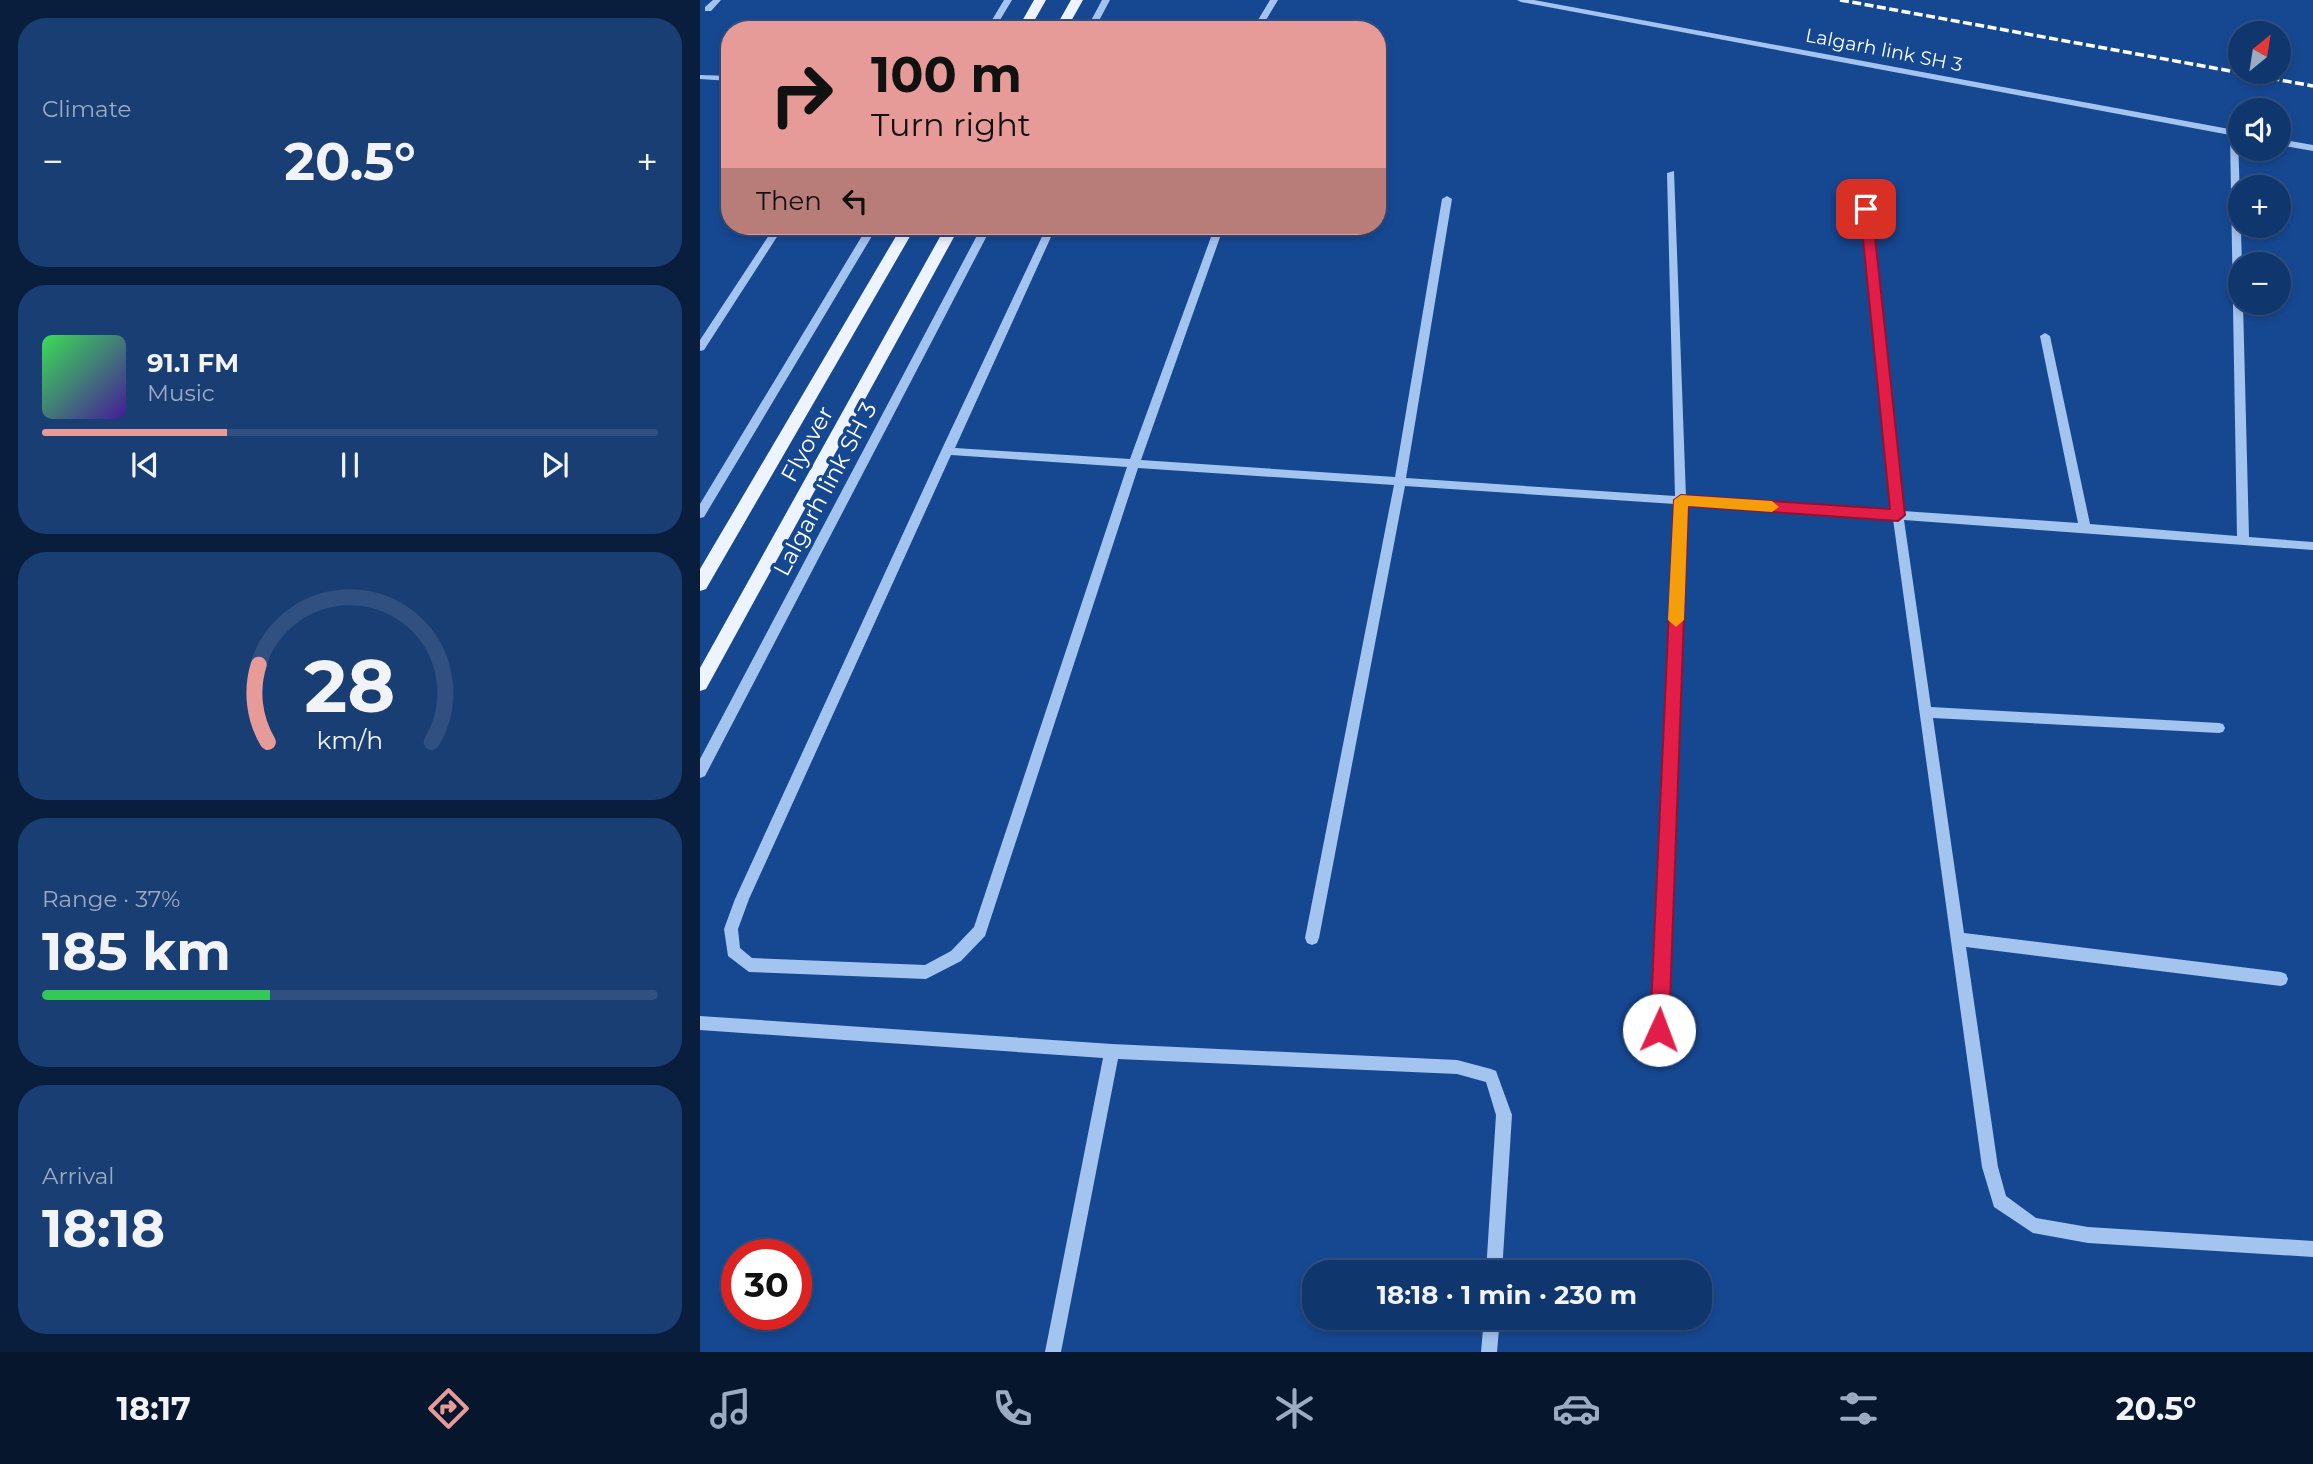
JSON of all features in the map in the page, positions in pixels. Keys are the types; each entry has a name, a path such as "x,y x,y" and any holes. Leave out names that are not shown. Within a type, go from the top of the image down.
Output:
{"main road":[{"path":"1028,21 1040,0"},
{"path":"1065,21 1076,0"},
{"name":"Flyover","path":"700,584 904,235"},
{"name":"Flyover","path":"700,684 948,235"}],"street":[{"path":"708,9 718,0"},
{"path":"995,21 1008,0"},
{"path":"1095,21 1106,0"},
{"path":"1261,21 1274,0"},
{"name":"Lalgarh link SH 3","path":"1521,0 2228,132"},
{"path":"700,77 721,78"},
{"path":"2291,144 2313,148"},
{"path":"2237,161 2243,540"},
{"path":"1659,1030 1681,500 1671,173"},
{"path":"1863,181 1898,515 1990,1167 2000,1201 2034,1225 2088,1235 2313,1249"},
{"path":"1312,938 1400,482 1447,199"},
{"path":"700,348 773,235"},
{"path":"700,514 868,235"},
{"name":"Lalgarh link SH 3","path":"700,772 983,235"},
{"path":"1047,235 742,899 732,929 733,951 749,965 926,972 956,956 981,931 1134,464 1217,235"},
{"path":"2045,336 2085,528"},
{"path":"946,451 1898,515 2313,546"},
{"path":"1926,712 2220,728"},
{"path":"1958,939 2281,979"},
{"path":"700,1023 1112,1051 1457,1067 1490,1076 1504,1115 1495,1260"},
{"path":"1053,1352 1112,1051"},
{"path":"1489,1352 1491,1330"}],"railway":[{"path":"1840,0 2313,86"}],"slow traffic":[{"path":"1676,620 1681,500 1772,507"}],"route":[{"path":"1659,1030 1681,500 1898,515 1866,209"}]}
